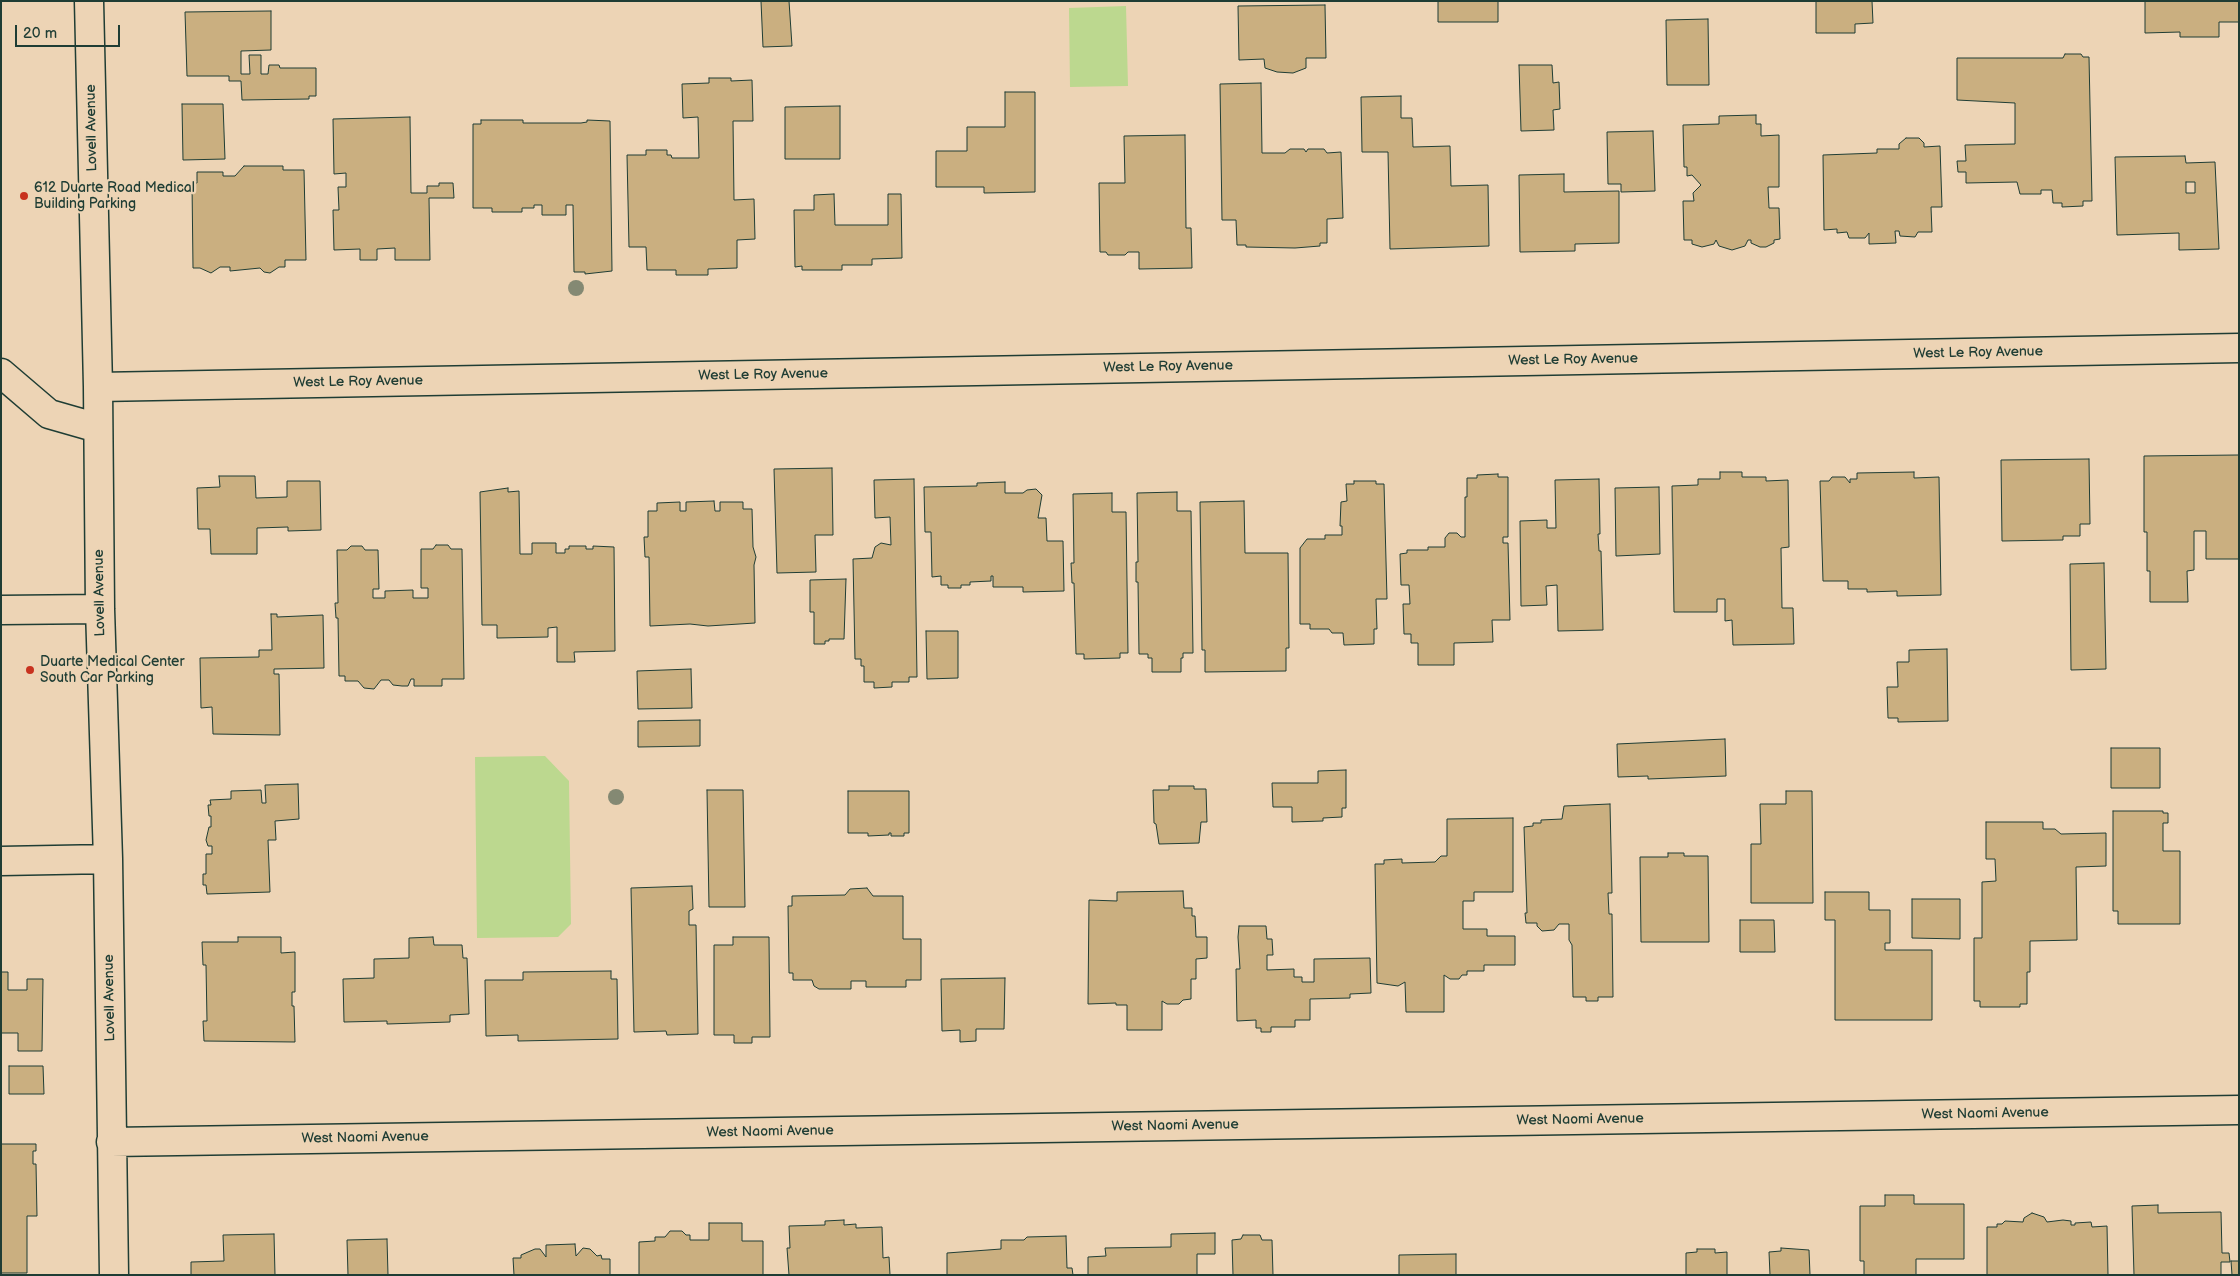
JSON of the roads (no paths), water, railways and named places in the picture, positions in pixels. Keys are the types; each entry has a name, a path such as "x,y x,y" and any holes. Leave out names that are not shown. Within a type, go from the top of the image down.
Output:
{"street":[{"name":"Lovell Avenue","path":"89,1 98,387 100,609 108,859 114,1275"},
{"name":"West Le Roy Avenue","path":"98,387 2239,348"},
{"path":"1,373 49,414 98,428"},
{"path":"1,610 100,609"},
{"path":"1,862 108,859"},
{"name":"West Naomi Avenue","path":"111,1142 2239,1110"}],"place":[{"name":"612 Duarte Road Medical Building Parking","path":"24,196"},
{"name":"Duarte Medical Center South Car Parking","path":"30,670"}]}
